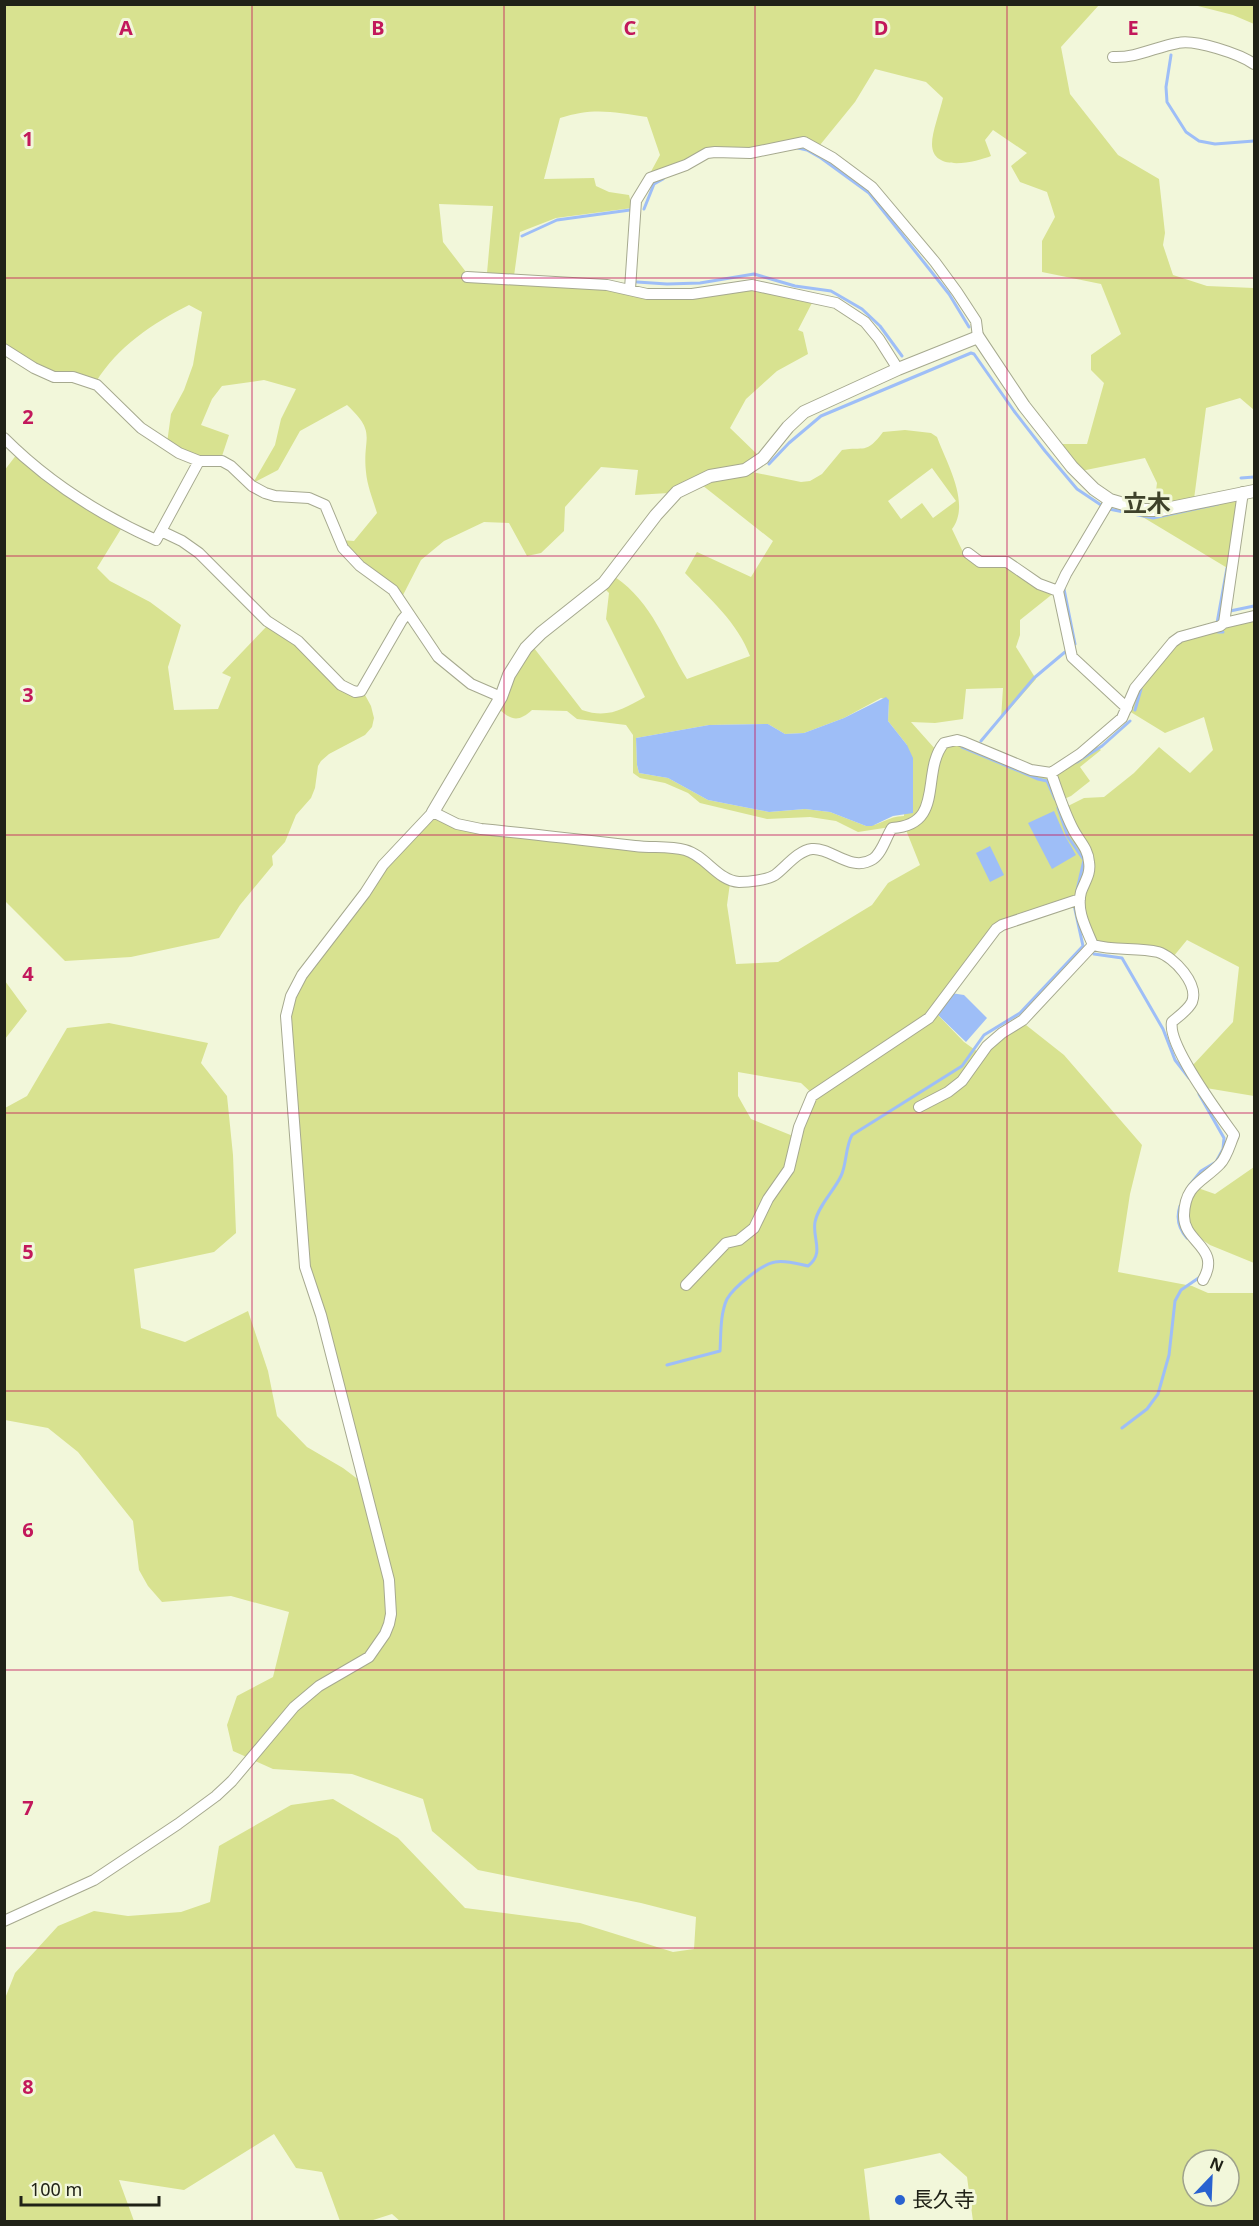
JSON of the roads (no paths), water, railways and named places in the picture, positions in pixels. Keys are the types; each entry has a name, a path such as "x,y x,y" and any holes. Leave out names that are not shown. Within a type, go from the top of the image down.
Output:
{"street":[{"path":"1113,57 1136,56 1187,41 1235,53 1254,64"},
{"path":"630,289 636,201 650,178 715,152 750,153 796,142 804,142 833,158 872,187 935,262 976,321 978,337 1024,406 1072,467 1094,489 1110,500 1144,510 1161,510 1249,491 1220,625"},
{"path":"467,277 607,285 647,294 692,294 752,285 836,303 865,322 898,369"},
{"path":"4,1920 94,1880 216,1796 232,1781 294,1707 320,1686 369,1657 389,1624 391,1614 389,1580 321,1315 305,1267 286,1016 291,996 302,975 383,866 433,812 501,697 509,675 526,648 541,633 604,583 656,515 677,492 710,476 745,470 763,458 788,427 804,412 898,369 978,337"},
{"path":"4,350 54,377 73,377 97,385 141,428 168,447 199,461 222,461 231,466 252,486 265,493 275,496 309,498 325,505 343,548 360,566 393,590 438,657 471,684 501,697"},
{"path":"4,438 27,461 52,480 117,523 156,540 199,461"},
{"path":"1110,500 1058,591 1072,657 1126,708"},
{"path":"161,531 182,541 199,553 267,621 298,641 341,685 355,692 361,691 408,613"},
{"path":"968,553 980,562 1008,562 1039,584 1058,591"},
{"path":"433,812 457,824 481,829 692,851 734,881 743,882 773,877 803,852 810,849 817,849 848,862 860,862 872,859 892,828 912,824 919,818 929,798 936,756 944,743 964,742 1031,770 1051,773 1080,754 1122,718 1135,688 1173,642 1180,637 1254,616"},
{"path":"1051,773 1066,815 1084,844 1089,859 1090,871 1080,899 1079,909 1093,945"},
{"path":"686,1285 726,1243 739,1240 754,1228 768,1199 789,1169 799,1127 812,1096 929,1017 996,929 1080,899"},
{"path":"919,1107 948,1092 962,1081 987,1046 1023,1020 1093,945"},
{"path":"1093,945 1109,949 1156,952 1164,955 1172,960 1192,984 1192,1001 1188,1008 1172,1022 1171,1032 1180,1055 1234,1135 1222,1162 1195,1185 1185,1208 1184,1224 1188,1232 1202,1244 1208,1258 1207,1272 1203,1280"}],"water":[{"path":"886,697 889,700 888,721 907,745 913,758 913,813 893,816 872,826 866,826 830,812 805,809 769,812 708,800 668,778 639,773 636,738 709,725 768,724 785,734 804,733 844,718"},
{"path":"1054,811 1076,855 1052,869 1028,823"},
{"path":"990,846 1004,875 990,882 976,853"},
{"path":"951,993 964,995 987,1018 966,1042 937,1014"}],"waterway":[{"path":"1171,55 1166,87 1167,102 1186,132 1199,141 1215,144 1254,141"},
{"path":"798,148 821,158 869,193 949,294 969,327"},
{"path":"644,209 654,184 663,179"},
{"path":"522,236 557,220 630,210"},
{"path":"637,282 700,283 754,274 795,286 831,291 862,309 880,326 902,356"},
{"path":"769,464 789,443 821,416 971,353 1045,451 1077,489 1101,505"},
{"path":"1241,478 1254,477"},
{"path":"1108,511 1109,509 1153,518 1218,504"},
{"path":"1217,623 1227,568"},
{"path":"1064,589 1075,644"},
{"path":"1230,611 1254,606"},
{"path":"1218,632 1223,632"},
{"path":"981,741 1034,678 1065,652"},
{"path":"1135,710 1141,689"},
{"path":"1077,762 1102,746 1130,721"},
{"path":"962,747 1047,781 1055,799"},
{"path":"1058,808 1068,837 1084,860 1077,890"},
{"path":"667,1365 720,1351 722,1318 727,1299 756,1271 775,1262 808,1266 813,1261 817,1251 815,1222 823,1204 841,1176 852,1135 962,1066 984,1035 1020,1013 1083,946 1074,905"},
{"path":"1094,954 1122,958 1163,1029 1175,1060 1189,1078"},
{"path":"1189,1186 1201,1171 1216,1162 1223,1149 1224,1138 1199,1094"},
{"path":"1180,1206 1179,1223 1187,1238"},
{"path":"1122,1428 1147,1409 1158,1394 1169,1355 1175,1301 1181,1290 1200,1277"}],"place":[{"name":"長久寺","path":"900,2200"}],"district":[{"name":"立木","path":"1147,504"}]}
